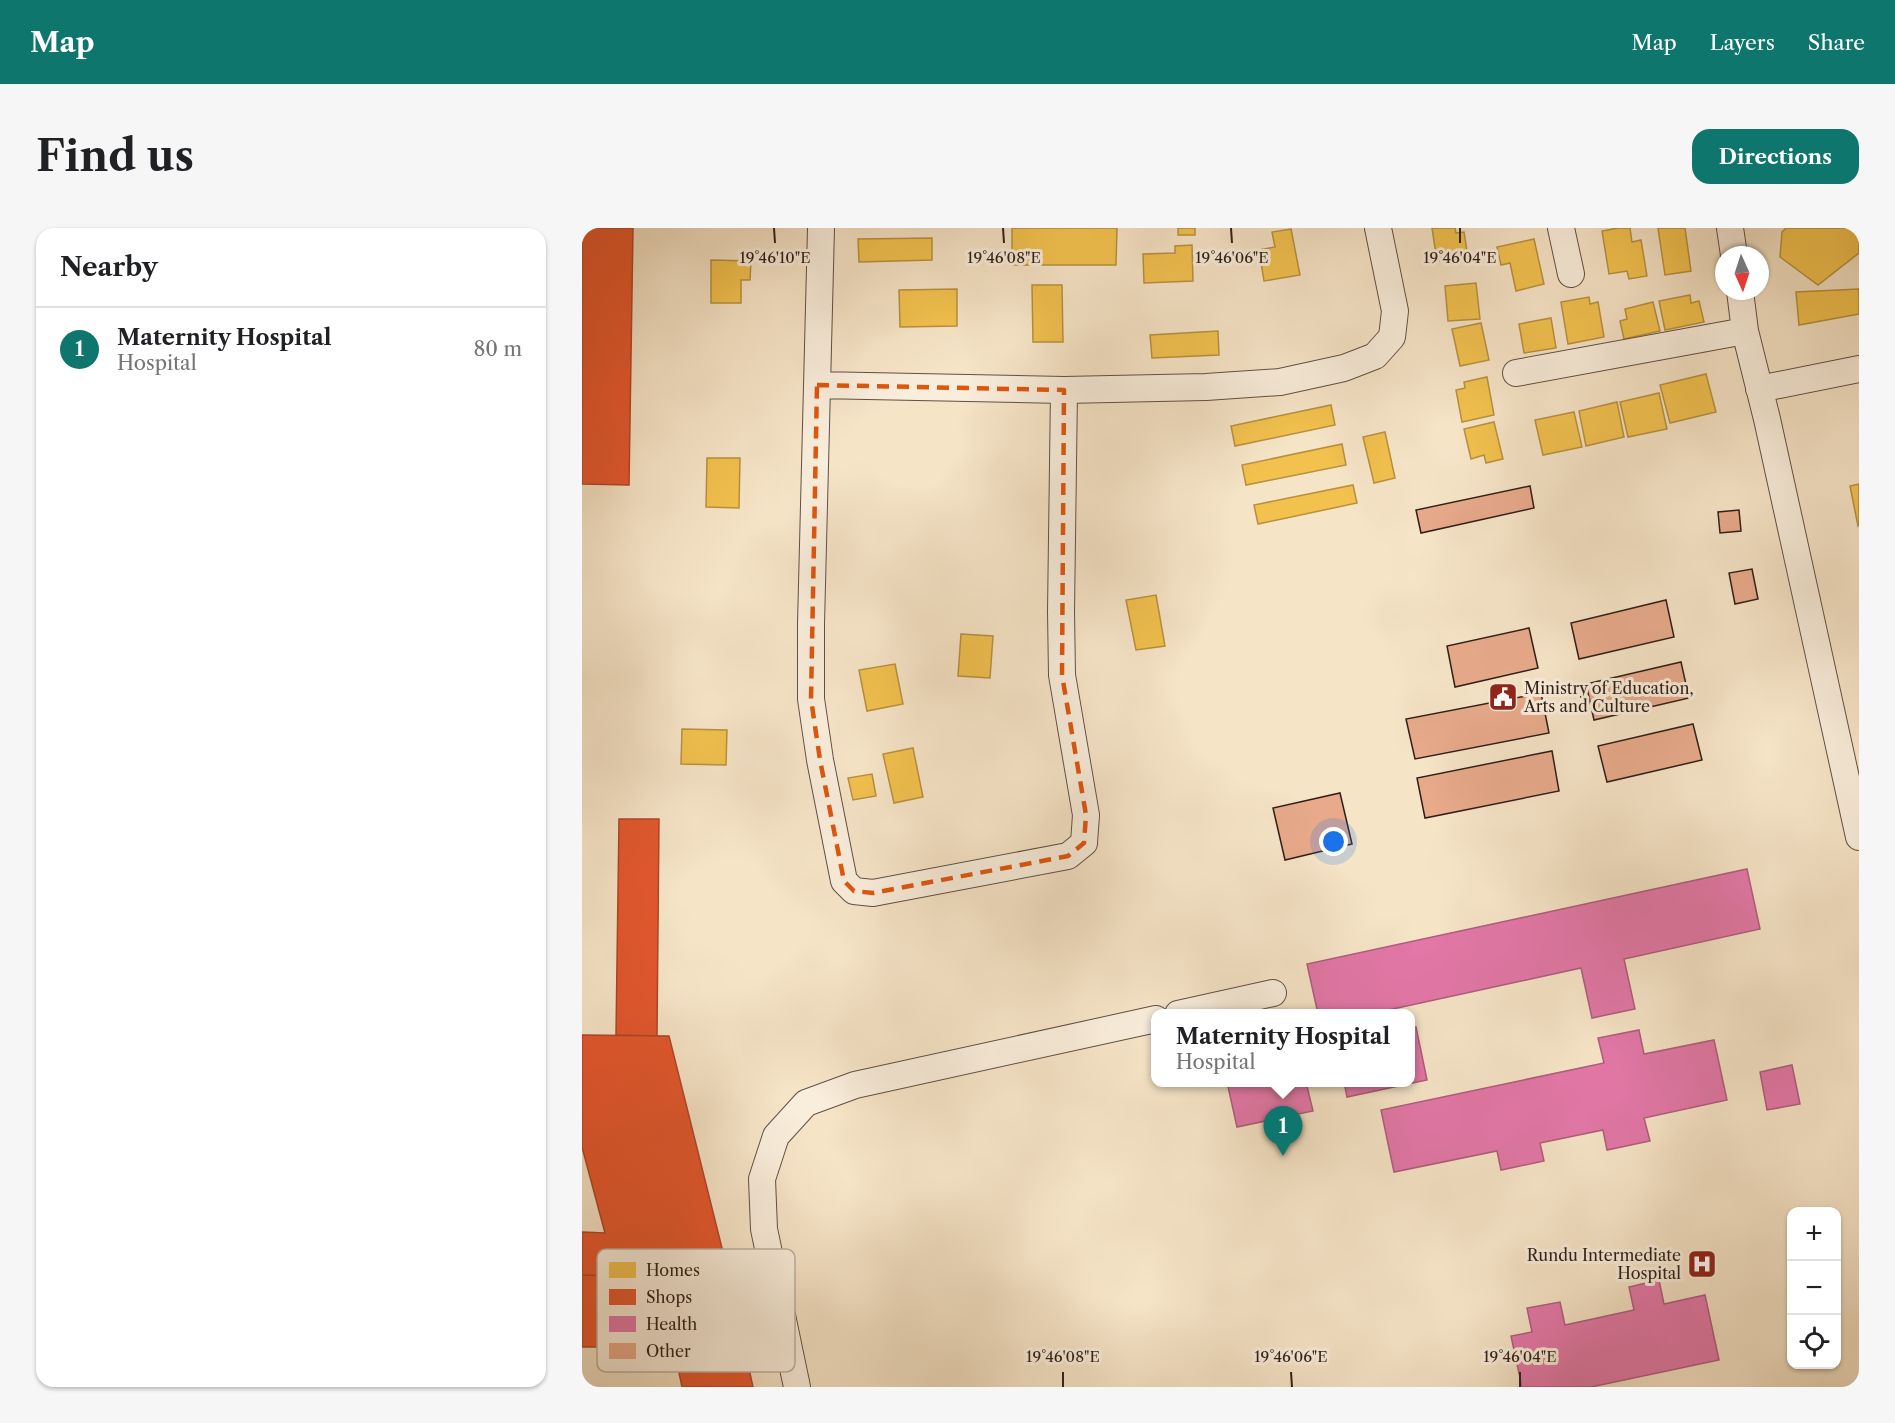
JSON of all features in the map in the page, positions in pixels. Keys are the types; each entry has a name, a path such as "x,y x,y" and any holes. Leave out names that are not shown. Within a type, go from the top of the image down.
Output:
{"street":[{"path":"821,228 811,624 812,699 820,759 844,881 854,891 873,893 1068,856 1084,843 1086,815 1068,723 1062,675 1064,390"},
{"path":"817,385 1064,390 1206,387 1280,382 1344,368 1375,356 1392,337 1395,311 1378,228"},
{"path":"1561,228 1570,274"},
{"path":"1730,228 1733,246"},
{"path":"1741,300 1745,331 1854,790 1859,837"},
{"path":"1516,373 1745,331"},
{"path":"1759,388 1859,369"},
{"path":"1201,1009 1273,993"},
{"path":"768,1249 764,1229 762,1179 776,1136 806,1103 855,1085 1151,1019"},
{"path":"794,1372 797,1387"}],"highlighted area":[{"path":"817,385 1064,390 1062,675 1086,815 1084,843 1068,856 873,893 854,891 844,881 820,760 811,699"}],"building: Homes":[{"path":"1012,228 1117,228 1116,265 1012,265"},
{"path":"1178,228 1195,228 1195,235 1178,235"},
{"path":"1432,228 1455,228 1456,233 1464,232 1468,257 1437,261"},
{"path":"1630,228 1632,242 1641,240 1647,276 1629,279 1627,271 1609,274 1602,231"},
{"path":"1658,228 1685,228 1691,271 1665,275"},
{"path":"1786,228 1854,228 1859,235 1859,253 1818,285 1780,257 1782,232"},
{"path":"1291,229 1300,275 1264,281 1259,250 1275,247 1272,232"},
{"path":"932,238 932,260 859,262 858,239"},
{"path":"1534,239 1544,284 1516,291 1510,263 1501,265 1497,247"},
{"path":"1192,245 1193,281 1144,283 1143,254 1175,253 1175,246"},
{"path":"711,260 751,261 750,280 741,280 741,303 711,303"},
{"path":"1476,283 1480,319 1448,321 1445,286"},
{"path":"1032,285 1062,285 1063,342 1033,342"},
{"path":"957,289 957,326 900,327 899,290"},
{"path":"1859,289 1859,314 1799,325 1796,292"},
{"path":"1690,295 1691,303 1699,301 1704,322 1665,330 1659,301"},
{"path":"1589,297 1590,304 1598,302 1604,337 1568,344 1561,302"},
{"path":"1653,302 1660,331 1624,339 1620,321 1627,319 1625,309"},
{"path":"1551,318 1556,348 1524,353 1519,324"},
{"path":"1481,323 1489,360 1460,366 1452,329"},
{"path":"1218,331 1219,355 1152,358 1150,335"},
{"path":"1706,374 1716,412 1670,423 1660,385"},
{"path":"1487,377 1494,415 1462,422 1456,390 1465,388 1464,382"},
{"path":"1659,393 1667,429 1628,437 1620,402"},
{"path":"1617,402 1624,437 1586,446 1579,411"},
{"path":"1331,405 1335,425 1235,446 1231,426"},
{"path":"1574,412 1582,447 1543,455 1535,420"},
{"path":"1494,422 1503,459 1486,463 1484,455 1471,459 1464,429"},
{"path":"1385,432 1395,478 1374,483 1363,437"},
{"path":"1342,444 1346,465 1246,485 1242,465"},
{"path":"707,458 740,458 739,508 706,507"},
{"path":"1859,484 1859,525 1858,526 1850,486"},
{"path":"1353,485 1357,503 1258,524 1254,505"},
{"path":"1156,595 1165,646 1136,650 1126,600"},
{"path":"961,634 993,636 990,678 958,676"},
{"path":"895,664 903,704 867,711 859,670"},
{"path":"682,729 727,730 726,765 681,764"},
{"path":"913,748 923,797 894,803 883,754"},
{"path":"872,774 876,796 853,800 848,778"}],"building: Shops":[{"path":"582,228 633,228 629,485 582,484"},
{"path":"619,819 659,819 657,1036 616,1035"},
{"path":"582,1035 669,1036 722,1249 597,1249 597,1275 582,1275 582,1232 605,1233 582,1147"},
{"path":"582,1275 597,1275 597,1347 582,1347"},
{"path":"679,1372 750,1372 753,1387 682,1387"}],"building: Health":[{"path":"1747,869 1760,929 1624,959 1635,1009 1592,1018 1581,968 1393,1009 1317,1009 1307,964"},
{"path":"1415,1027 1427,1080 1415,1083"},
{"path":"1639,1030 1644,1054 1714,1040 1727,1100 1644,1118 1650,1141 1607,1150 1603,1130 1540,1143 1544,1161 1501,1170 1497,1151 1394,1172 1381,1110 1604,1063 1598,1038"},
{"path":"1792,1065 1800,1104 1767,1110 1760,1072"},
{"path":"1228,1087 1307,1087 1313,1111 1237,1127"},
{"path":"1345,1087 1394,1087 1347,1097"},
{"path":"1659,1280 1664,1304 1705,1295 1719,1360 1591,1387 1522,1387 1511,1336 1532,1332 1527,1308 1560,1302 1565,1325 1634,1310 1629,1287"}],"building: Other":[{"path":"1530,486 1534,508 1421,533 1416,510"},
{"path":"1739,510 1741,531 1720,533 1718,512"},
{"path":"1752,569 1758,599 1735,604 1729,573"},
{"path":"1666,600 1674,637 1579,659 1571,623"},
{"path":"1529,628 1538,668 1455,687 1447,646"},
{"path":"1681,662 1689,698 1594,720 1586,684"},
{"path":"1541,693 1549,733 1415,759 1406,719"},
{"path":"1693,724 1702,760 1607,782 1598,746"},
{"path":"1552,751 1559,791 1425,818 1417,778"},
{"path":"1340,793 1352,844 1285,860 1273,808"}],"place":[{"name":"Ministry of Education, Arts and Culture","path":"1503,697"},
{"name":"Maternity Hospital","path":"1283,1156"},
{"name":"Rundu Intermediate Hospital","path":"1702,1264"}]}
